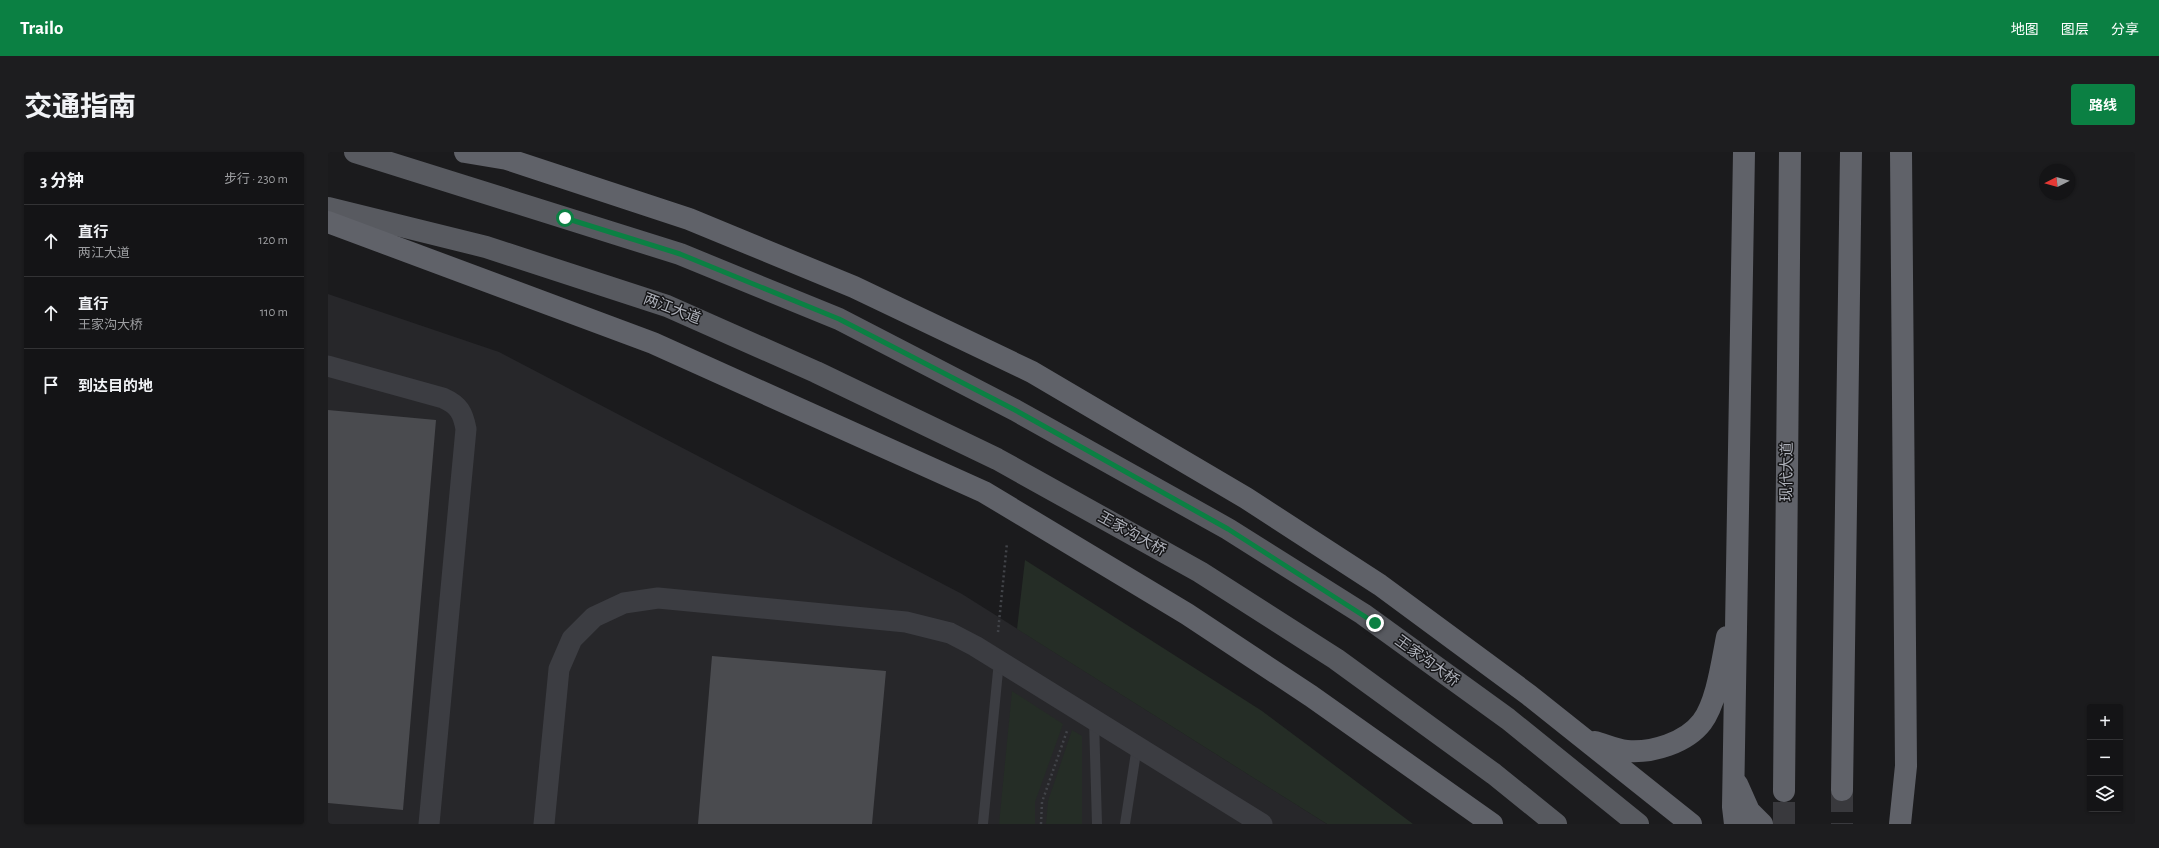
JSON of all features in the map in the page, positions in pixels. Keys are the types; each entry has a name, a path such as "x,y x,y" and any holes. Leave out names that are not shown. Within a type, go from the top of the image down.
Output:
{"highway":[{"path":"465,152 507,159 689,219 854,287 1032,372 1246,498 1380,585 1529,695 1691,824"},
{"path":"1735,824 1733,807 1738,587 1744,152"},
{"name":"现代大道","path":"1784,792 1790,152"},
{"path":"1842,790 1851,152"},
{"path":"1901,152 1906,766 1908,824"},
{"path":"328,222 653,343 984,492 1187,614 1311,696 1492,824"},
{"path":"1583,738 1627,751 1655,749 1682,739 1702,722 1716,691 1738,587"},
{"path":"1883,824 1892,812 1906,766"},
{"path":"1900,824 1906,766"},
{"path":"1734,777 1749,811 1762,824"}],"main road":[{"name":"王家沟大桥","path":"355,152 680,254 839,319 1015,410 1228,529 1363,614 1508,719 1638,824"},
{"name":"两江大道","path":"328,208 486,247 667,306 816,372 997,459"},
{"name":"王家沟大桥","path":"997,459 1200,572 1336,659 1494,774 1556,824"}],"street":[{"path":"328,366 443,398 453,402 460,409 464,418 466,429 429,824"},
{"path":"544,824 559,669 572,639 594,617 624,603 658,598 906,622 950,633 999,661 1262,824"}],"lane":[{"path":"983,824 999,661"},
{"path":"1094,720 1097,824"},
{"path":"1124,824 1137,746"}],"path":[{"path":"998,639 1007,543"},
{"path":"1041,824 1042,802 1069,725"}],"shaded area":[{"path":"328,294 499,352 962,594 1327,824 328,824"},
{"path":"1025,560 1262,711 1413,824 1327,824 1017,629"},
{"path":"1012,691 1063,724 1035,802 1035,824 999,824"},
{"path":"1072,730 1082,736 1082,824 1046,824 1048,801"}],"building":[{"path":"328,410 436,420 403,810 328,803"},
{"path":"712,656 886,671 872,824 698,824"}],"tunnel":[{"path":"1842,790 1842,824"},
{"path":"1784,791 1784,824"}],"route":[{"path":"565,218 680,254 839,319 1015,410 1228,529 1375,623"}]}
